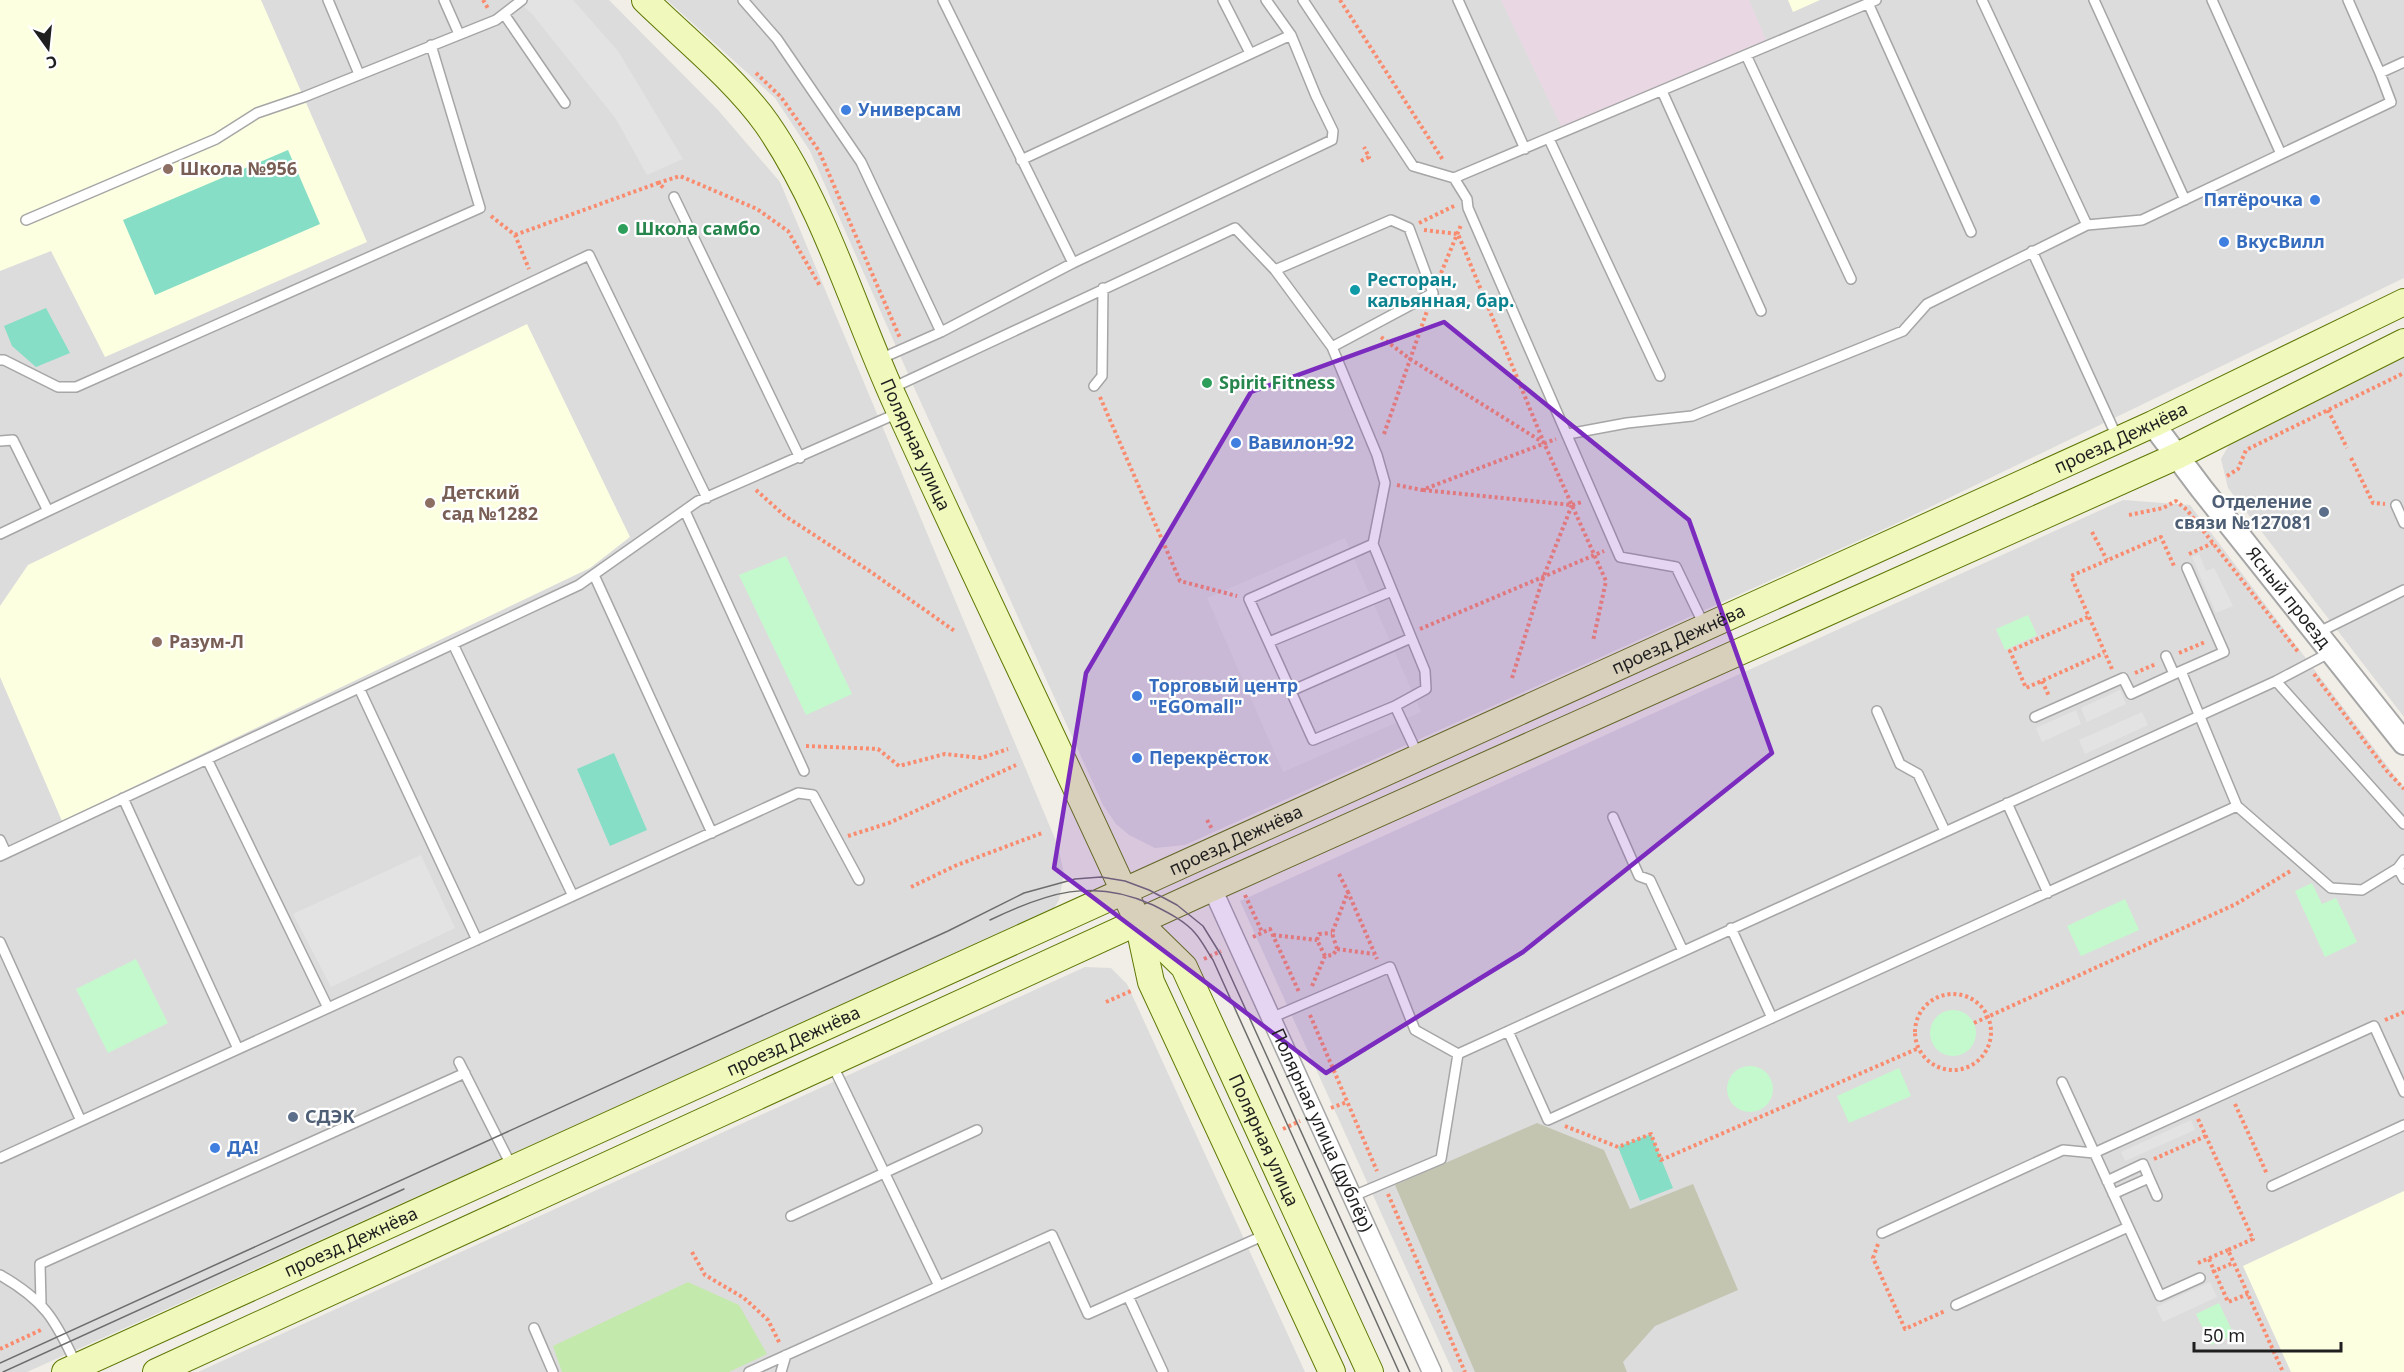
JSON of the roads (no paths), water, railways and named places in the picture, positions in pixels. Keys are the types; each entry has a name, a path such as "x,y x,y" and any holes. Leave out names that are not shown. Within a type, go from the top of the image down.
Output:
{"main road":[{"name":"Полярная улица","path":"645,0 739,90 765,121 786,153 817,214 900,412 1138,922 1151,982 1332,1372"},
{"name":"проезд Дежнёва","path":"71,1369 2153,424 2404,302"},
{"name":"проезд Дежнёва","path":"156,1372 1212,888 2176,456 2404,342"},
{"name":"Полярная улица","path":"1138,922 1184,967 1370,1372"}],"street":[{"name":"Ясный проезд","path":"2153,424 2404,743"},
{"name":"Полярная улица (дублёр)","path":"1212,888 1432,1372"}],"lane":[{"path":"328,0 359,75"},
{"path":"444,0 459,34"},
{"path":"26,220 216,140 257,113 496,20 522,0"},
{"path":"743,0 777,39 861,162 941,332"},
{"path":"943,0 1073,263"},
{"path":"1223,0 1250,53"},
{"path":"878,360 941,332 1073,263 1332,140 1333,131 1291,35 1266,0"},
{"path":"1303,0 1413,166 1455,178 1872,2 1971,232"},
{"path":"1458,0 1525,149"},
{"path":"1982,0 2087,225"},
{"path":"2094,0 2185,200"},
{"path":"2212,0 2281,154"},
{"path":"1568,434 1627,423 1692,416 1903,331 1927,304 2087,225 2142,220 2391,102 2348,0"},
{"path":"504,14 566,103"},
{"path":"1021,160 1291,35"},
{"path":"0,360 58,387 76,387 480,208 431,45"},
{"path":"1746,55 1851,279"},
{"path":"2380,73 2404,62"},
{"path":"1662,91 1761,311"},
{"path":"1549,139 1660,376"},
{"path":"1455,178 1468,203 1620,557 1676,567 1705,627"},
{"path":"674,197 800,458"},
{"path":"1275,270 1391,220 1409,228 1433,293 1332,347"},
{"path":"890,388 1235,228 1275,270 1332,347 1377,455 1385,483 1373,544 1425,671 1426,689 1395,705 1313,740 1249,599 1373,544"},
{"path":"2032,251 2118,440"},
{"path":"0,534 589,255 707,498"},
{"path":"1096,390 1102,376 1103,288"},
{"path":"0,840 3,855 579,585 707,498 900,412"},
{"path":"0,441 14,440 48,511"},
{"path":"2396,505 2404,523"},
{"path":"685,511 804,771"},
{"path":"2035,717 2124,678 2131,694 2224,652 2187,568"},
{"path":"594,575 712,833"},
{"path":"2316,633 2404,590"},
{"path":"1269,642 1392,591"},
{"path":"1291,691 1410,635"},
{"path":"453,644 573,896"},
{"path":"1458,1054 2276,681 2331,652"},
{"path":"2166,656 2200,714 2237,806 2331,888 2362,890 2398,868 2404,860"},
{"path":"2276,681 2404,824"},
{"path":"359,688 477,940"},
{"path":"1395,705 1419,757"},
{"path":"1876,711 1900,765 1918,774 1945,831"},
{"path":"207,759 328,1008"},
{"path":"0,1157 798,793 813,795 859,880"},
{"path":"123,798 238,1049"},
{"path":"2007,803 2048,893"},
{"path":"1508,1031 1548,1120 2237,806"},
{"path":"1613,817 1639,876 1650,880 1683,951"},
{"path":"2398,868 2404,879"},
{"path":"1731,928 1772,1018"},
{"path":"0,942 81,1121"},
{"path":"1271,1018 1390,967 1415,1030 1458,1054"},
{"path":"1882,1233 2063,1150 2094,1153 2374,1026 2404,1092"},
{"path":"1351,1197 1441,1159 1458,1054"},
{"path":"459,1062 513,1169"},
{"path":"831,1063 939,1286"},
{"path":"40,1303 40,1264 465,1073"},
{"path":"2062,1082 2160,1296 2200,1278"},
{"path":"2272,1185 2404,1125"},
{"path":"791,1216 977,1130"},
{"path":"2107,1181 2143,1164 2157,1196"},
{"path":"2113,1194 2149,1178"},
{"path":"1956,1305 2128,1227"},
{"path":"749,1372 1052,1235 1088,1314 1267,1233"},
{"path":"0,1275 25,1289 40,1303 55,1324 71,1369"},
{"path":"1128,1296 1163,1372"},
{"path":"534,1328 553,1372"},
{"path":"781,1372 786,1355"}],"tram line":[{"path":"0,1363 948,931 1024,893 1075,879 1101,877 1125,881 1149,890 1177,905 1203,926 1221,955 1410,1372"},
{"path":"990,920 1050,896 1090,890 1131,896 1153,905 1181,921 1195,933 1213,960 1399,1372"},
{"path":"3,1372 404,1189"}],"place":[{"name":"Универсам","path":"846,110"},
{"name":"Школа №956","path":"168,169"},
{"name":"Пятёрочка","path":"2315,200"},
{"name":"Школа самбо","path":"623,229"},
{"name":"ВкусВилл","path":"2224,242"},
{"name":"Ресторан, кальянная, бар.","path":"1355,290"},
{"name":"Spirit Fitness","path":"1207,383"},
{"name":"Вавилон-92","path":"1236,443"},
{"name":"Детский сад №1282","path":"430,503"},
{"name":"Отделение связи №127081","path":"2324,512"},
{"name":"Разум-Л","path":"157,642"},
{"name":"Торговый центр \"EGOmall\"","path":"1137,696"},
{"name":"Перекрёсток","path":"1137,758"},
{"name":"СДЭК","path":"293,1117"},
{"name":"ДА!","path":"215,1148"}]}
